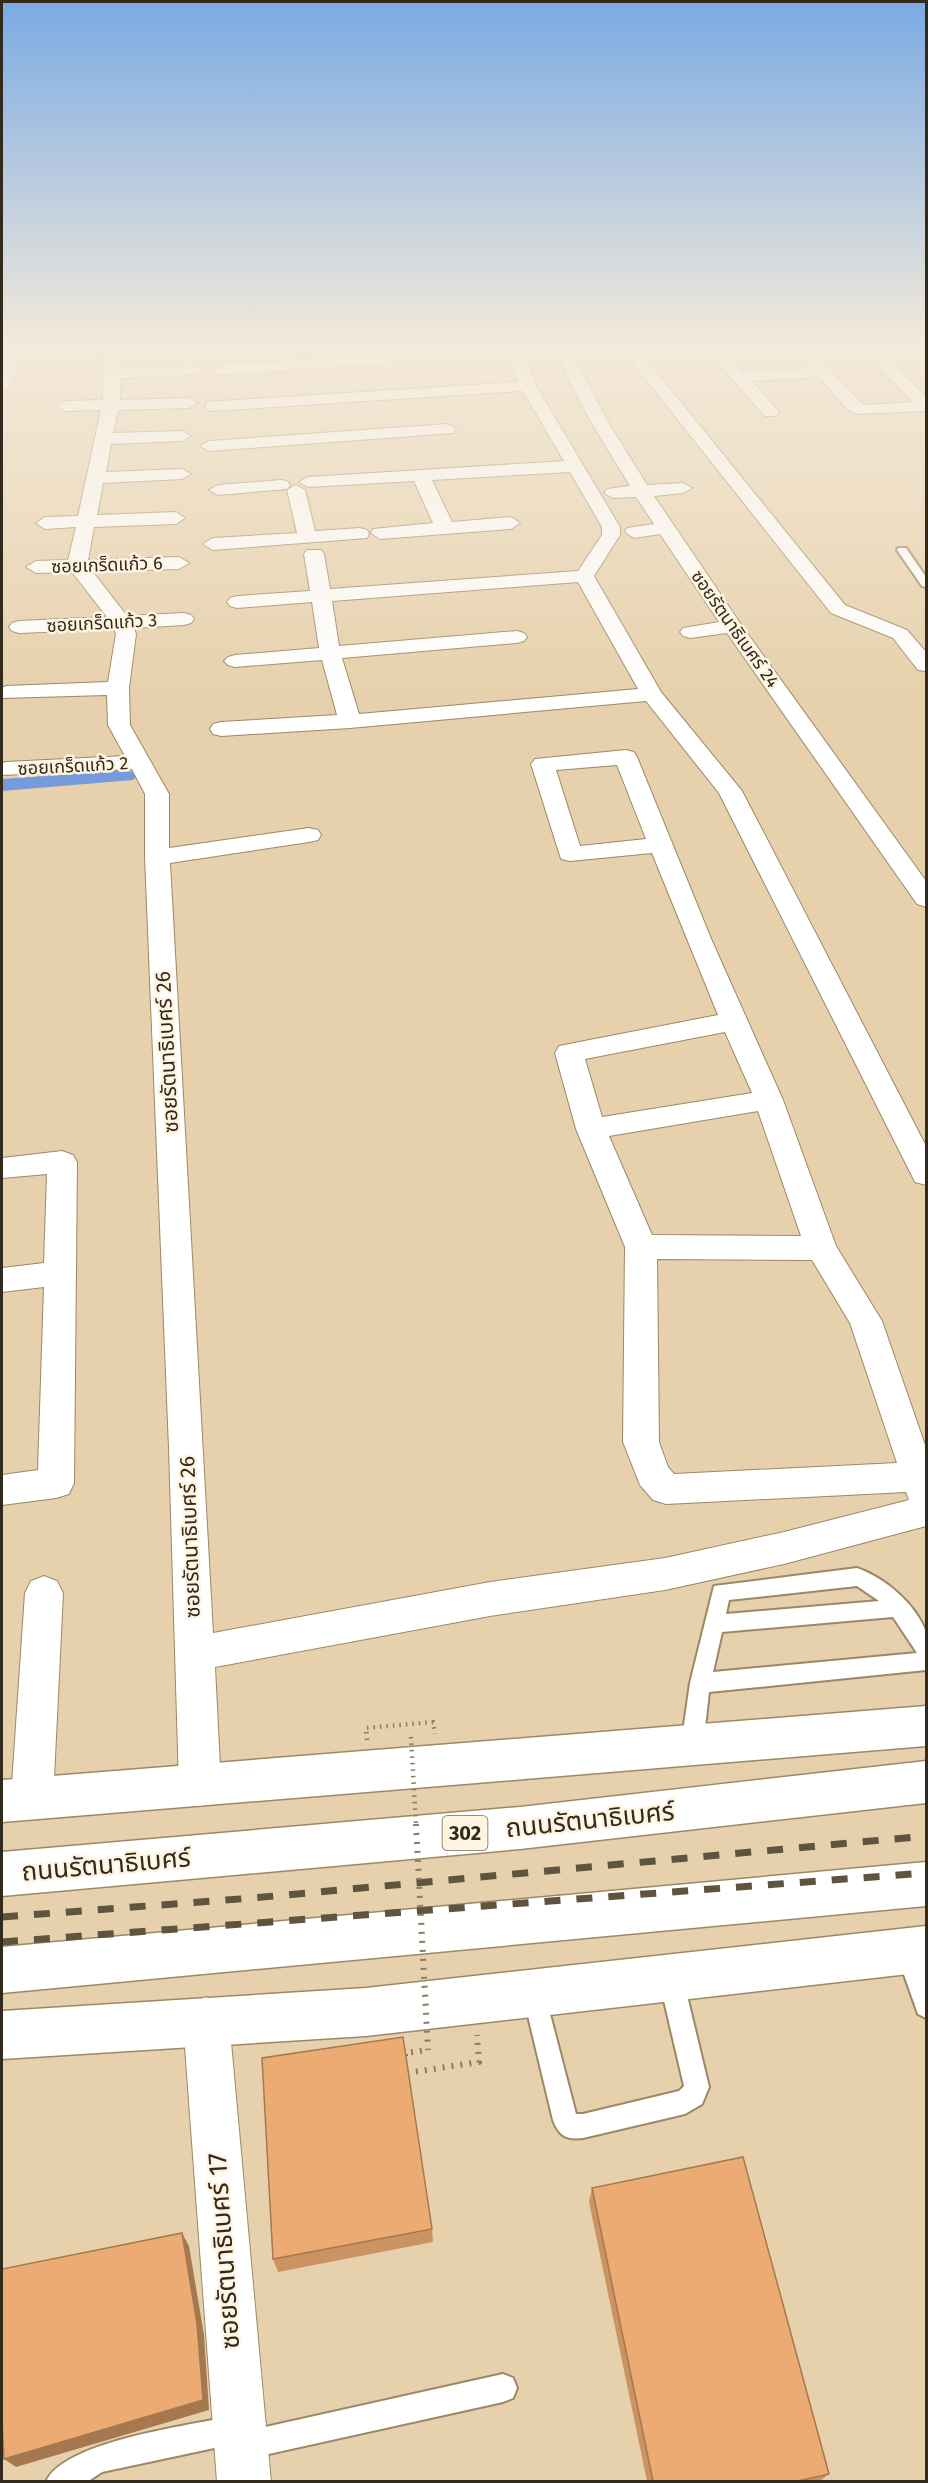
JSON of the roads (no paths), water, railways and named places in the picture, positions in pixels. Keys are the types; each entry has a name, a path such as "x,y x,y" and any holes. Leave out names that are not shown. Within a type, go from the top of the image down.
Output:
{"main road":[{"path":"16,1800 692,1747 927,1726"},
{"name":"ถนนรัตนาธิเบศร์","path":"2,1874 520,1828 927,1782"},
{"path":"2,1970 927,1884"},
{"path":"2,2035 206,2020 366,2012 917,1950"}],"street":[{"path":"98,464 77,565 122,623"},
{"path":"290,464 323,597 330,652 350,721"},
{"path":"218,490 293,478 420,474 564,464"},
{"path":"575,464 611,527 611,535 584,576"},
{"name":"ซอยรัตนาธิเบศร์ 24","path":"622,464 732,626 927,899"},
{"path":"722,464 838,609 900,634 927,665"},
{"path":"96,478 182,474"},
{"path":"420,474 445,528"},
{"path":"613,493 683,488"},
{"path":"45,523 176,518"},
{"path":"213,544 310,545 370,533 510,523"},
{"path":"634,531 666,528"},
{"name":"ซอยเกร็ดแก้ว 6","path":"36,567 178,563"},
{"path":"237,602 584,576"},
{"path":"584,576 652,694 730,791 927,1174"},
{"name":"ซอยเกร็ดแก้ว 3","path":"19,627 184,619"},
{"name":"ซอยรัตนาธิเบศร์ 26","path":"122,623 126,634 118,688 119,725 157,794 157,857 187,1448 193,1654 200,1786"},
{"path":"690,632 732,626"},
{"path":"235,661 517,637"},
{"path":"6,693 118,688"},
{"path":"220,729 350,721 652,694"},
{"name":"ซอยเกร็ดแก้ว 2","path":"7,770 139,762"},
{"path":"157,857 309,835"},
{"path":"661,845 769,1100 821,1248 866,1321 924,1495"},
{"path":"735,1021 569,1053 591,1129 641,1247 642,1442 653,1475 666,1489 924,1495"},
{"path":"591,1129 769,1100"},
{"path":"2,1168 62,1162 56,1483 2,1490"},
{"path":"641,1247 821,1248"},
{"path":"2,1280 60,1273"},
{"path":"193,1654 490,1599 665,1574 784,1548 924,1495"},
{"path":"16,1800 44,1593"},
{"name":"ซอยรัตนาธิเบศร์ 17","path":"206,2020 240,2452"}],"lane":[{"path":"902,550 927,584"},
{"path":"692,1747 700,1683 721,1592 857,1577 874,1584 896,1608 927,1649"},
{"path":"713,1624 896,1608"},
{"path":"700,1683 927,1661"},
{"path":"917,1950 927,2006"},
{"path":"534,1993 565,2120 570,2127 583,2126 685,2102 693,2095 697,2087 670,1976"},
{"path":"60,2481 97,2459 145,2447 240,2452 503,2388"}],"waterway":[{"path":"2,785 126,776"}],"railway":[{"path":"2,1917 253,1898 926,1836"},
{"path":"2,1942 926,1873"}]}
